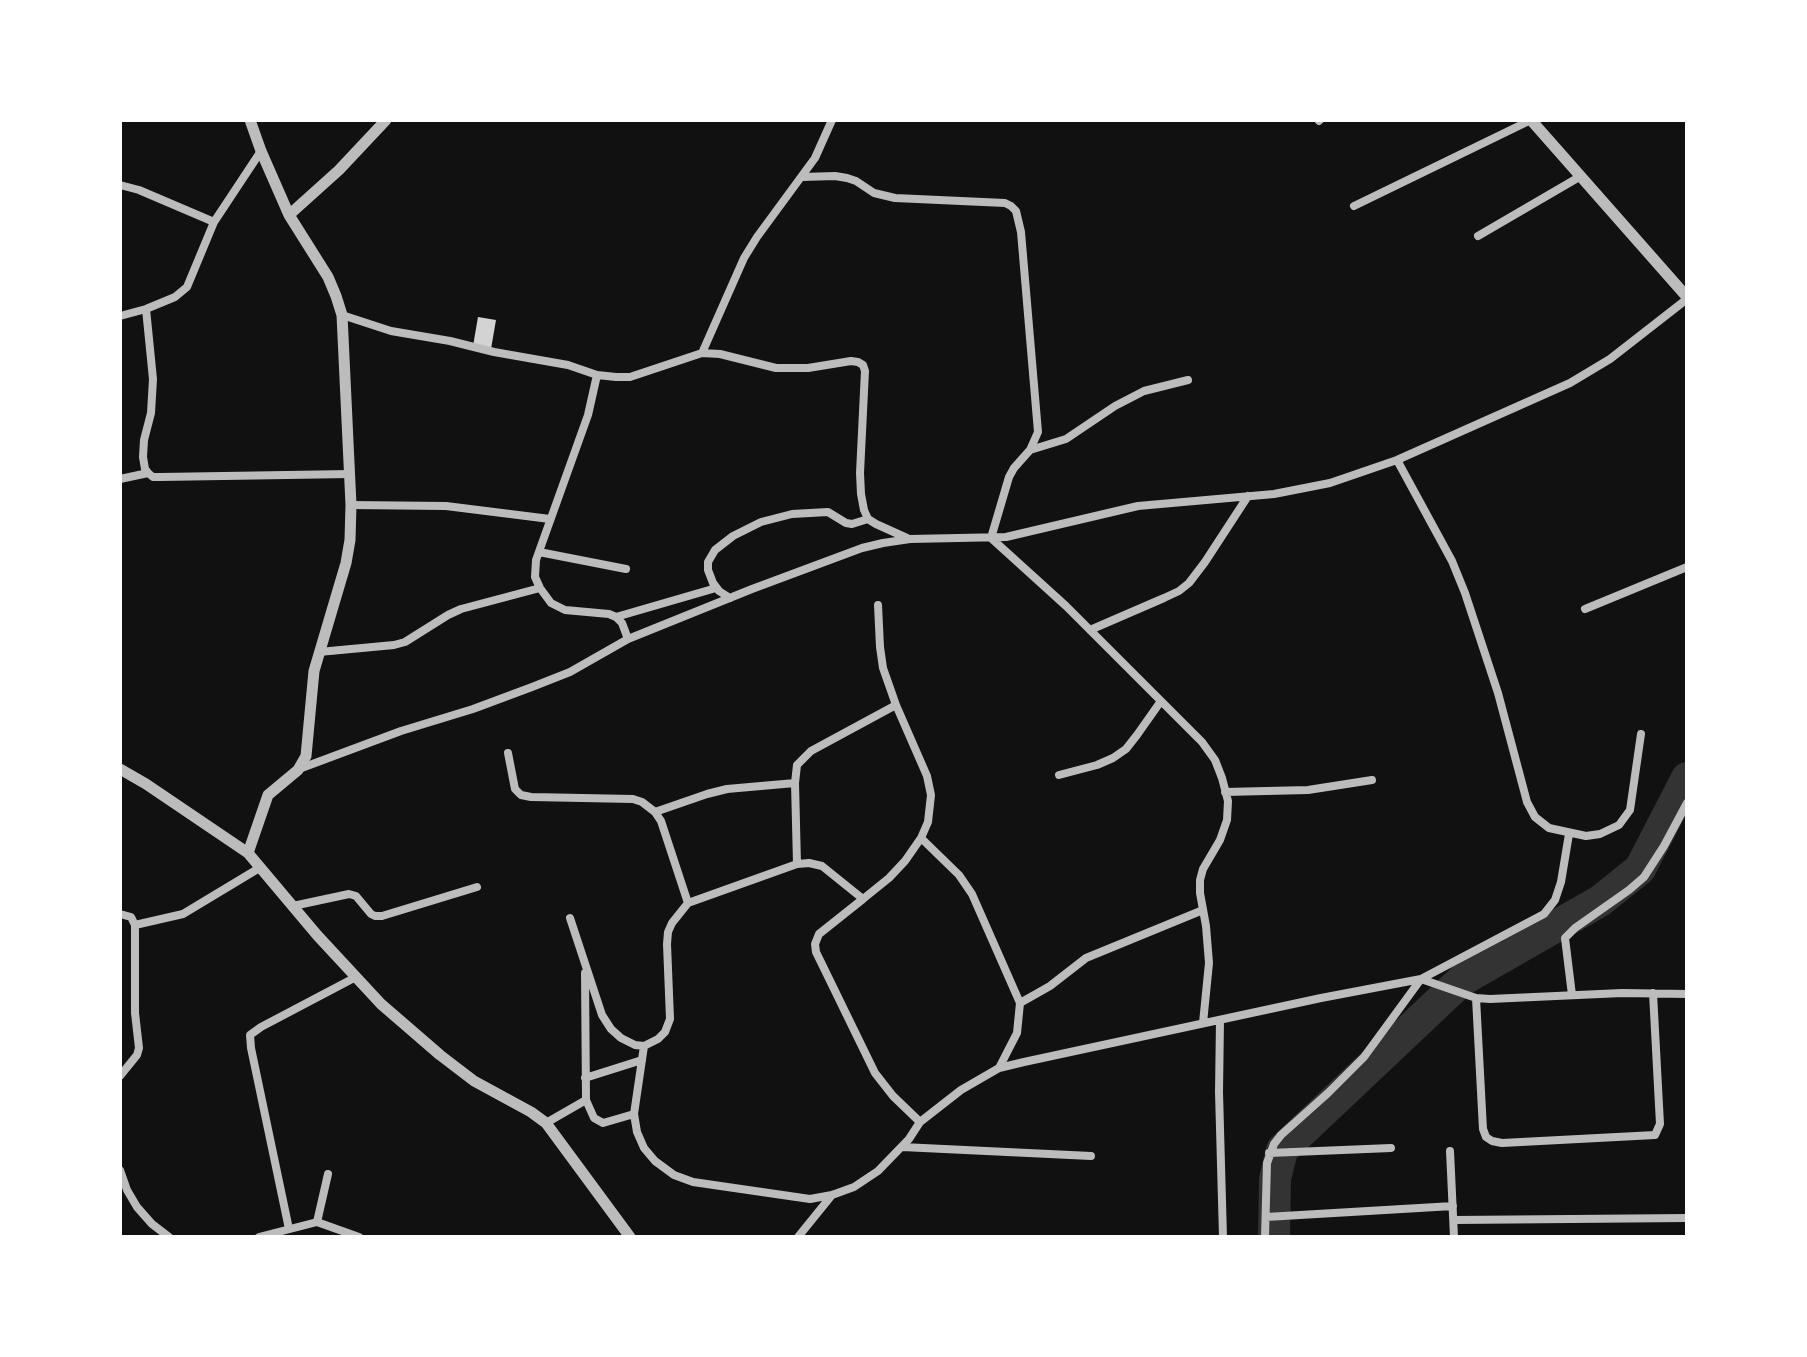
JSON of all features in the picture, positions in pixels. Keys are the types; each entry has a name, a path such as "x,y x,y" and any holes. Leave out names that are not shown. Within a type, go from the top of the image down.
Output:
{"street":[{"path":"250,120 289,215 328,277 342,315 350,540 319,652 312,684 306,756 298,770"},
{"path":"289,215 347,162 386,120"},
{"path":"702,353 744,258 815,158 832,120"},
{"path":"248,853 268,795 298,770 545,682 592,661 628,639 730,598 883,543 910,539 1006,537 1138,506 1274,494 1330,483 1397,460 1570,383 1610,359 1687,298 1531,120 1354,206"},
{"path":"120,316 175,297 187,287 214,222 261,151"},
{"path":"802,177 835,176 856,181 883,196 1005,203 1016,211 1021,232 1038,432 1030,450 1009,477 991,538"},
{"path":"1478,236 1581,176"},
{"path":"120,185 214,222"},
{"path":"146,309 153,379 143,457 148,473 153,477 350,474"},
{"path":"342,315 391,331 568,365 597,375 630,377 702,353 720,354 776,368 808,368 851,361 863,365 866,378 861,494 864,510 868,519 910,539"},
{"path":"597,375 588,415 539,552 535,577 551,603 565,610 616,617 628,639"},
{"path":"1030,450 1066,439 1115,406 1144,391 1188,380"},
{"path":"1397,460 1452,561 1465,593 1498,693 1527,802 1535,817 1549,828 1586,836 1600,834 1619,825 1630,810 1641,734"},
{"path":"120,479 148,473"},
{"path":"1090,630 1179,591 1189,583 1248,496"},
{"path":"351,505 438,505 550,519"},
{"path":"730,598 716,588 708,570 710,555 733,536 761,522 792,514 821,511 846,523 868,519"},
{"path":"991,538 1090,630 1202,742 1215,760 1228,801 1227,820 1220,840 1200,880 1209,963 1203,1023"},
{"path":"539,552 626,569"},
{"path":"1585,609 1687,567"},
{"path":"319,652 405,642 461,609 540,588"},
{"path":"616,617 716,588"},
{"path":"878,605 883,668 927,776 931,795 928,822 905,861 889,878 819,934 815,944 816,952 875,1073 920,1122"},
{"path":"1059,775 1097,765 1126,749 1161,701"},
{"path":"797,864 797,765 811,751 896,705"},
{"path":"508,753 515,789 521,795 633,799 655,812 661,821 688,903"},
{"path":"120,769 248,853 381,1004 474,1081 546,1123 630,1237"},
{"path":"1225,792 1308,790 1372,780"},
{"path":"655,812 727,789 795,783"},
{"path":"1572,995 1565,938 1644,877 1687,803"},
{"path":"644,1046 634,1114 644,1148 655,1161 674,1175 693,1182 810,1199 832,1195 854,1187 878,1171 902,1147 920,1122 961,1090 999,1068 1421,979 1544,914 1555,900 1561,882 1569,834"},
{"path":"921,838 959,875 972,894 1020,1003 1017,1033 999,1068"},
{"path":"570,918 602,1015 621,1038 644,1046 665,1032 670,1019 668,932 688,903 797,864 809,863 822,866 863,899"},
{"path":"135,925 183,914 261,867"},
{"path":"293,906 349,894 356,896 371,914 382,916 477,887"},
{"path":"1020,1003 1050,986 1086,958 1203,910"},
{"path":"120,914 131,917 135,925 135,1013 139,1048 120,1076"},
{"path":"585,965 586,1100 594,1118 603,1123 634,1114"},
{"path":"289,1229 250,1035 356,977"},
{"path":"1421,979 1476,998 1687,994"},
{"path":"1265,1237 1269,1153 1281,1135 1364,1057 1421,979"},
{"path":"1476,998 1483,1129 1486,1137 1502,1143 1655,1135 1660,1124 1653,993"},
{"path":"585,1010 599,1004"},
{"path":"1220,1020 1223,1237"},
{"path":"585,1078 642,1060"},
{"path":"546,1123 586,1100"},
{"path":"902,1147 1091,1156"},
{"path":"1269,1153 1391,1148"},
{"path":"1450,1151 1454,1237"},
{"path":"120,1170 137,1207 169,1237"},
{"path":"317,1222 328,1174"},
{"path":"798,1237 832,1195"},
{"path":"1266,1217 1453,1206"},
{"path":"1454,1220 1687,1218"},
{"path":"259,1237 317,1222 359,1237"}],"building":[{"path":"478,317 496,320 491,349 473,346"}],"waterway":[{"path":"1274,1237 1275,1179 1282,1150 1462,980 1600,901 1640,869 1687,778"}]}
